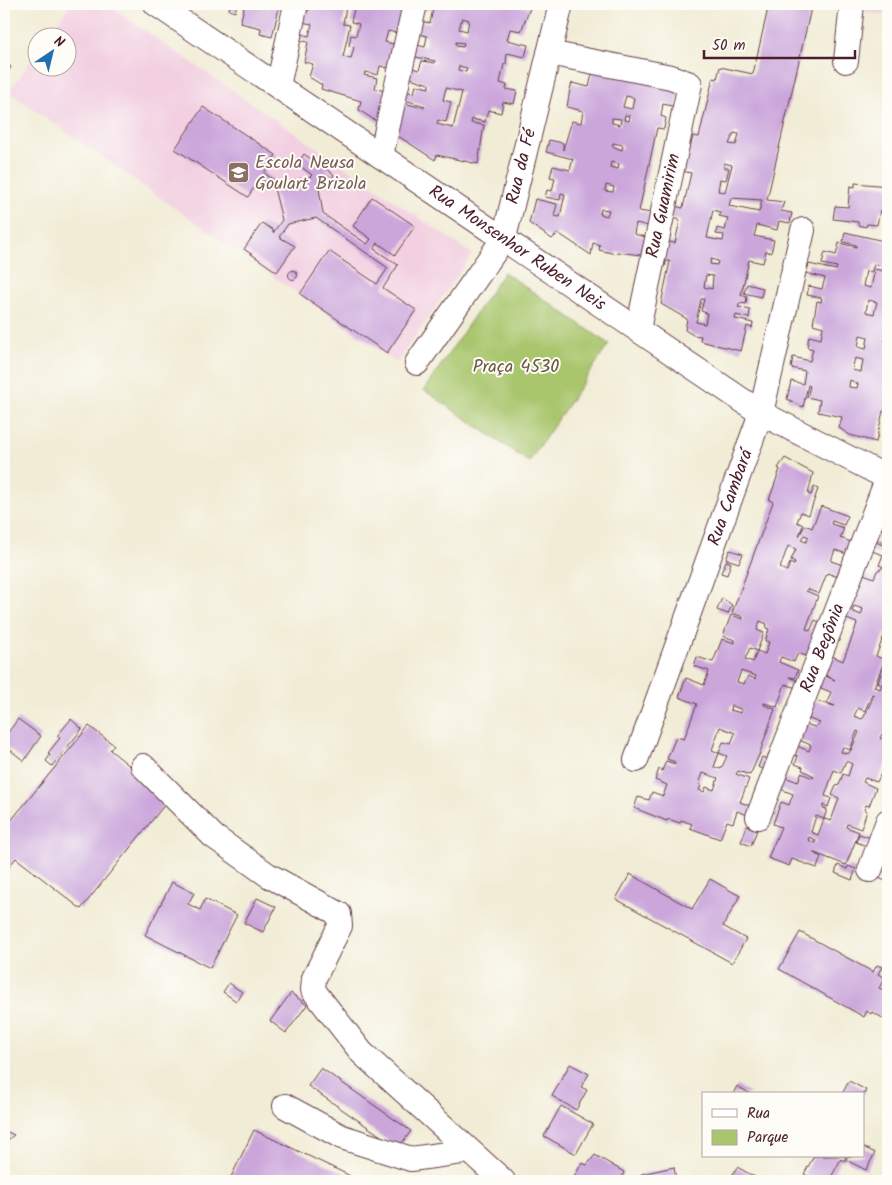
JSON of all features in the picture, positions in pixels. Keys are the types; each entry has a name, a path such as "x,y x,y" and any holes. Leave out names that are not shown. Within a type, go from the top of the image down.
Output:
{"street":[{"path":"278,86 296,4"},
{"path":"381,156 415,4"},
{"name":"Rua da Fé","path":"417,363 504,238 561,4"},
{"path":"846,61 852,4"},
{"name":"Rua Monsenhor Ruben Neis","path":"169,8 278,86 761,413 888,478"},
{"name":"Rua Guamirim","path":"549,53 671,77 690,84 638,329"},
{"name":"Rua Cambará","path":"636,760 761,413 803,230"},
{"name":"Rua Begônia","path":"758,817 888,478"},
{"path":"143,766 213,836 268,874 339,914 340,926 314,978 313,990 362,1053 503,1181"},
{"path":"870,870 888,821"},
{"path":"285,1106 342,1137 411,1159 469,1151"}],"shaded area":[{"name":"Escola Neusa Goulart Brizola","path":"71,4 106,4 472,254 397,363 9,92 28,65 28,78 78,78 78,28 54,28"},
{"path":"867,4 888,4 888,16 866,12"}],"green space":[{"name":"Praça 4530","path":"504,272 609,344 529,462 424,390"}],"building":[{"path":"230,4 237,4 235,12 229,10"},
{"path":"245,4 280,4 272,37 260,34 261,28 240,23"},
{"path":"310,4 381,4 406,9 401,34 388,31 385,42 398,45 392,69 380,66 378,75 365,72 364,75 377,78 375,89 386,91 379,123 359,110 361,101 321,89 322,85 309,77 313,64 304,62 308,42 296,40 298,33 309,36 312,24 301,22 304,10 308,11","holes":["346,7 354,9 351,22 359,24 356,36 351,35 349,46 354,47 351,59 343,57 350,25 343,24"]},
{"path":"423,4 510,4 530,8 521,31 510,29 507,40 528,45 525,57 507,53 506,64 504,64 500,83 507,85 506,89 517,91 514,104 503,102 501,113 488,110 485,122 472,119 471,123 484,125 478,164 437,155 435,160 392,132 399,102 424,108 425,106 401,99 402,91 414,93 416,85 429,88 429,84 407,77 409,67 419,70 422,61 435,63 435,61 411,56 413,44 425,47 427,36 415,33 418,21 430,23 433,9 422,10","holes":["462,18 469,20 467,31 459,29","456,42 464,43 463,47 456,46","459,66 467,68 466,72 458,70","446,88 462,92 453,128 437,124 438,120 446,122 451,102 443,100"]},
{"path":"769,4 812,4 767,200 784,202 781,211 792,213 790,223 779,221 777,230 757,225 754,236 774,240 771,253 766,251 763,263 749,260 741,295 747,297 746,304 740,303 738,307 750,310 749,318 736,315 735,319 753,323 752,328 747,326 741,351 700,341 701,336 693,335 685,330 687,319 661,304 670,261 666,261 665,266 658,264 668,242 675,243 680,220 669,217 674,206 683,208 691,173 677,170 683,146 690,147 693,136 699,137 713,78 717,79 720,67 753,74","holes":["734,133 739,134 736,145 729,144","724,163 732,165 725,192 718,191 720,179 726,180 729,168 724,168","731,198 762,200 759,212 729,206","713,210 720,212 719,216 728,218 725,230 717,228 716,234 724,235 723,241 707,238","711,259 718,261 717,265 710,264","706,275 713,276 712,289 704,287","701,299 704,299 701,311 707,313 705,324 696,322"]},
{"path":"4,62 11,67 4,78"},
{"path":"594,65 682,82 676,107 663,104 661,116 666,118 664,129 657,128 639,211 651,213 648,226 636,223 634,234 645,237 641,255 617,252 616,254 599,250 600,245 593,243 591,255 558,233 552,239 529,223 535,199 557,204 554,216 560,217 565,194 561,193 560,200 545,197 547,190 552,191 555,178 550,177 553,166 570,170 573,159 546,152 549,140 563,143 563,150 572,121 581,123 583,111 567,107 572,83 589,87","holes":["626,96 634,98 632,109 623,107","625,115 630,116 629,121 624,120","612,118 621,119 620,125 612,123","613,143 623,145 622,150 612,146","611,162 619,164 618,169 610,167","606,185 614,187 613,192 605,191","601,209 609,210 607,216 600,214"]},
{"path":"203,107 276,155 264,173 279,184 312,175 297,164 304,154 319,165 322,159 330,165 326,169 334,175 328,184 320,178 318,182 323,214 367,244 371,239 353,226 372,197 415,226 395,255 378,243 374,249 398,265 383,288 416,310 387,353 300,294 329,251 377,284 388,268 316,218 288,224 279,237 295,246 277,272 244,249 262,223 273,230 273,233 282,220 274,188 260,178 248,197 175,149"},
{"path":"855,183 888,186 888,210 880,210 877,225 867,224 866,227 858,225 858,222 833,219 835,206 848,207 850,186 855,187"},
{"path":"845,232 888,242 888,339 884,340 888,343 888,412 883,411 876,442 850,435 839,428 842,417 818,412 820,400 807,397 810,386 808,385 803,407 787,399 791,381 803,384 805,371 791,368 793,357 810,361 813,349 807,347 809,336 821,339 823,327 813,324 817,301 821,302 822,298 807,295 809,286 822,289 825,278 806,273 809,264 836,270 837,267 822,264 825,252 836,255 839,243 856,247 856,245 843,242","holes":["874,264 884,266 883,271 875,269 871,288 863,286 866,271 872,272","868,300 877,302 874,314 866,312","860,335 868,337 866,349 858,347","855,358 863,360 861,372 852,370","850,380 858,384 857,388 849,387"]},
{"path":"293,271 297,275 293,279 289,275"},
{"path":"747,284 763,288 761,297 744,293"},
{"path":"785,458 813,473 808,494 811,495 814,487 818,489 809,515 801,512 797,522 803,525 799,536 805,525 812,528 821,506 848,516 844,525 832,521 831,524 844,528 840,538 851,542 847,554 835,550 831,561 843,565 838,577 827,573 819,594 807,589 806,591 818,596 806,629 810,631 815,620 821,623 811,658 798,653 794,662 781,657 779,662 798,670 795,678 789,677 799,681 796,688 785,684 777,707 764,703 764,705 775,709 759,755 750,775 738,771 736,774 749,779 740,802 753,807 750,816 737,811 733,823 727,821 720,839 690,828 692,824 681,820 680,823 668,819 667,821 634,808 638,797 649,800 652,792 663,796 667,785 655,780 659,769 662,771 666,761 675,764 675,762 667,759 676,737 684,739 697,704 679,697 686,678 704,685 709,671 694,666 697,657 713,662 722,639 735,643 735,640 723,636 731,615 743,619 743,617 732,613 773,502 769,500 780,469 778,468","holes":["804,535 809,537 806,542 801,540","788,546 796,549 791,560 795,562 794,565 790,563 787,571 780,568","760,621 767,624 766,628 769,629 765,641 769,642 765,654 757,651 764,633 757,630","750,648 757,651 753,662 745,659","741,671 756,676 755,679 748,676 744,684 737,682","731,705 742,710 741,713 730,710","720,727 735,733 731,744 723,742 719,753 712,750","719,753 727,756 721,769 714,767","703,773 718,778 714,790 706,787 704,792 699,790"]},
{"path":"888,505 888,634 885,633 876,656 885,660 874,687 880,689 882,685 878,683 888,651 888,736 882,734 880,738 888,741 888,764 886,763 877,782 865,778 863,782 876,788 869,806 866,805 864,809 867,811 861,829 847,824 846,827 859,832 846,865 812,852 821,857 817,868 792,859 789,866 768,858 781,827 773,824 781,802 789,805 793,794 778,788 782,776 798,782 801,773 813,778 814,776 802,770 803,767 795,764 798,756 793,755 797,746 809,751 811,745 799,740 805,724 815,727 820,723 807,718 815,701 835,706 827,703 831,692 818,687 823,675 835,680 823,674 830,655 843,661 853,635 857,623 844,618 861,573 874,578 877,571 884,567 879,565 883,555 872,551 875,542 886,546 887,544 876,540","holes":["854,606 863,609 861,615 852,611","872,694 874,695 862,719 854,716 858,708 865,711","857,731 859,732 851,750 848,754 841,752 843,747 850,750","846,761 852,764 848,776 843,774 839,785 836,786 832,795 839,798 831,821 824,819 827,809 823,808 823,805 828,807 831,798 825,796 834,770 841,773","816,816 824,819 818,835 811,832","809,837 816,840 815,843 808,840"]},
{"path":"730,550 743,554 739,563 726,559"},
{"path":"726,561 731,563 727,575 721,573"},
{"path":"722,598 732,605 728,614 717,610"},
{"path":"18,719 41,736 24,761 4,745 4,738"},
{"path":"71,719 82,729 52,766 46,761 50,755 48,753 60,738 57,736"},
{"path":"89,726 114,745 110,750 170,798 81,909 16,858 7,869 4,867 4,829"},
{"path":"762,757 770,760 766,770 758,767"},
{"path":"747,826 757,830 751,846 741,842"},
{"path":"859,834 871,838 867,846 856,842"},
{"path":"838,865 847,869 848,866 856,869 852,880 835,873"},
{"path":"881,865 888,868 888,882 876,877"},
{"path":"630,874 692,909 710,879 740,896 723,926 746,939 732,963 616,899"},
{"path":"172,882 194,893 188,904 200,910 205,899 237,915 210,968 145,935"},
{"path":"257,898 276,907 263,932 244,923"},
{"path":"800,932 873,972 877,965 882,967 878,974 885,978 879,988 884,990 888,983 888,1021 867,1011 864,1017 779,969"},
{"path":"229,983 242,992 236,1001 223,992"},
{"path":"291,993 307,1005 286,1033 270,1021"},
{"path":"570,1064 589,1074 581,1087 587,1090 576,1110 552,1096"},
{"path":"321,1068 411,1131 402,1143 397,1147 308,1086"},
{"path":"849,1081 866,1090 864,1094 864,1092 843,1092"},
{"path":"737,1086 748,1092 734,1092"},
{"path":"561,1106 593,1124 576,1154 544,1136"},
{"path":"4,1130 14,1135 4,1143"},
{"path":"254,1130 361,1181 229,1181"},
{"path":"864,1148 875,1153 866,1170 846,1160 847,1158 864,1158"},
{"path":"595,1155 624,1172 621,1181 577,1181 574,1177 582,1163 587,1165"},
{"path":"813,1158 845,1158 844,1161 841,1159 829,1181 817,1181 804,1174"},
{"path":"674,1167 676,1181 642,1181 641,1174"},
{"path":"737,1167 762,1181 729,1181"}],"place":[{"name":"Escola Neusa Goulart Brizola","path":"239,173"}]}
